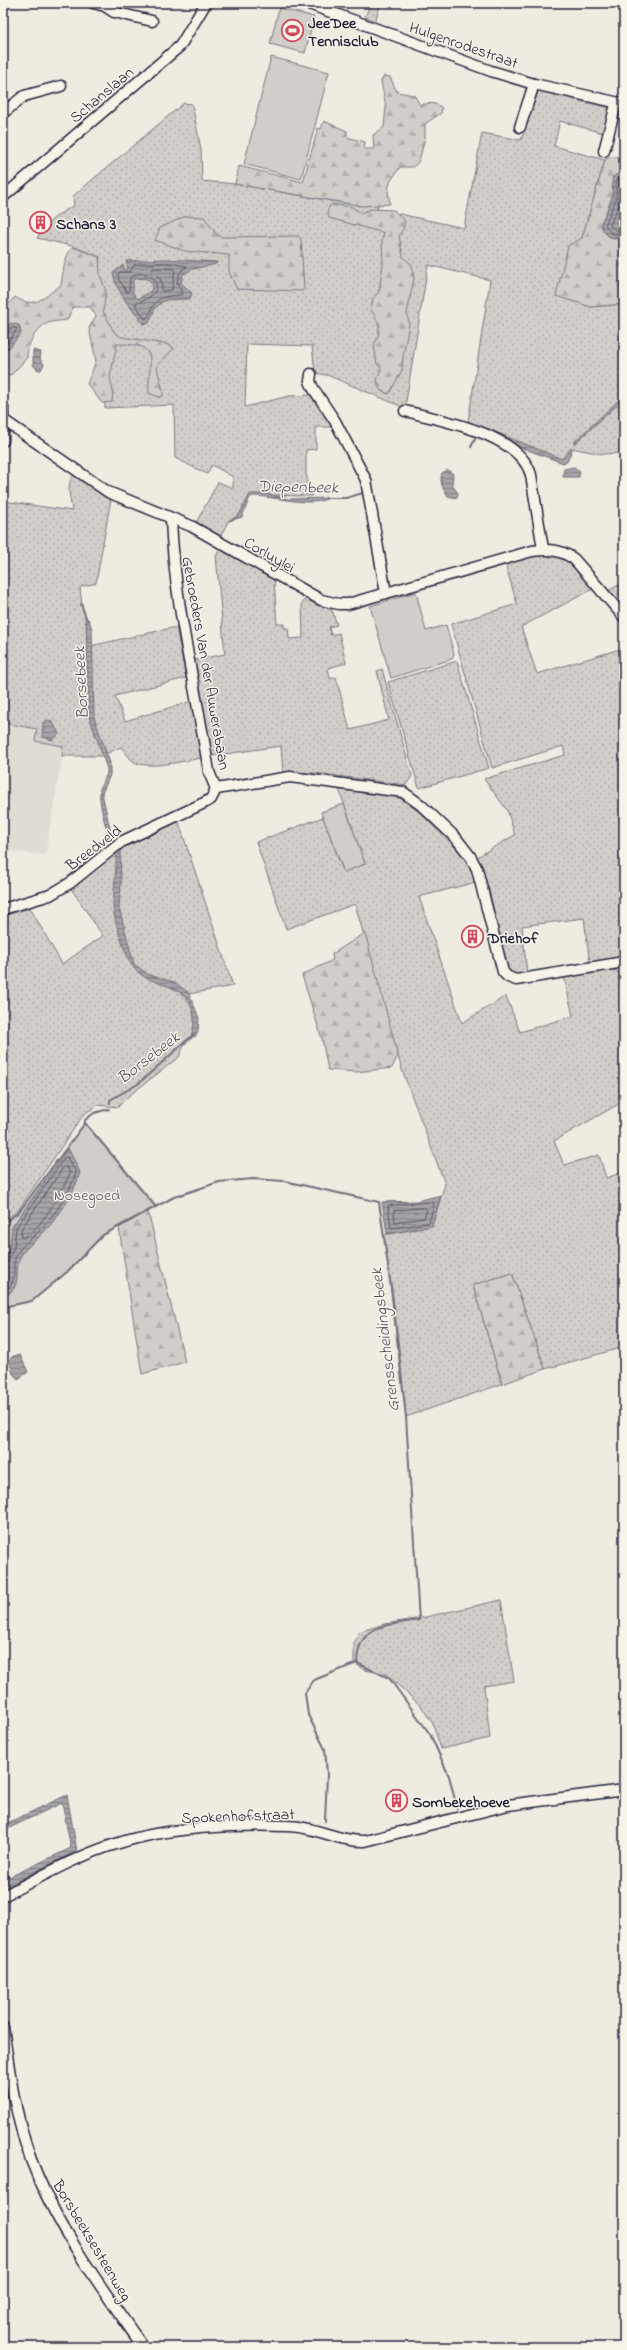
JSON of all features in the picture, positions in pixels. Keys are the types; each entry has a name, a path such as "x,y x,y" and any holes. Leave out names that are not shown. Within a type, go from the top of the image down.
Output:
{"street":[{"path":"94,3 105,6 114,12 152,21"},
{"name":"Schanslaan","path":"3,197 180,46 206,3"},
{"name":"Hulgenrodestraat","path":"306,3 491,71 534,84 620,104 604,151"},
{"path":"520,127 534,84"},
{"path":"3,113 24,96 62,86"},
{"path":"311,374 310,381 313,388 335,422 366,480 386,593"},
{"path":"3,408 5,422 3,441"},
{"path":"405,412 479,430 498,441 524,461 529,467 531,475 543,549"},
{"name":"Corluylei","path":"5,422 108,492 191,526 321,600 339,604 348,604 543,549 560,551 574,559 618,612 624,617"},
{"name":"Gebroeders Van der Auwerabaan","path":"171,518 176,580 184,636 209,772 216,789 290,777 403,792 434,816 470,856 477,869 502,966 508,977 516,980 527,979 623,966"},
{"name":"Breedveld","path":"3,909 50,895 70,883 121,842 204,803 211,798 216,789"},
{"name":"Spokenhofstraat","path":"3,1896 79,1857 120,1842 148,1836 230,1827 289,1826 309,1828 356,1841 365,1841 508,1805 624,1790"},
{"name":"Borsbeeksesteenweg","path":"3,2027 15,2107 37,2176 54,2212 83,2259 143,2347"}],"shaded area":[{"path":"3,723 37,729 35,741 64,746 45,855 3,851"}],"green space":[{"path":"371,3 381,3 375,21 365,17"},
{"name":"JeeDee Tennisclub","path":"279,8 314,17 305,53 270,44"},
{"path":"271,57 329,72 301,179 244,164"},
{"path":"384,76 390,77 397,92 414,95 420,105 432,104 442,108 441,113 425,124 425,138 419,161 414,167 400,167 390,182 388,191 390,204 362,206 235,184 239,166 303,182 318,128 321,129 324,121 347,131 347,137 365,142 364,149 374,149 373,135 384,127 386,107 381,81"},
{"path":"538,91 610,108 603,133 560,121 554,146 605,160 582,238 591,307 624,304 624,453 602,454 571,448 564,462 468,422 490,280 428,265 405,408 327,375 315,373 312,346 247,344 245,407 289,396 313,395 335,427 316,427 316,449 306,450 306,474 312,496 250,495 241,517 229,520 220,537 196,523 218,482 233,488 233,477 212,465 207,474 175,458 174,405 105,408 98,274 100,257 72,246 37,238 44,228 58,215 74,206 73,196 184,103 192,104 201,150 202,181 235,184 349,204 363,152 389,158 377,209 464,228 482,133 521,140"},
{"path":"610,157 624,158 624,173 621,173 601,223 606,234 612,238 620,239 624,237 624,304 591,307 556,296 568,246 582,238 605,160"},
{"path":"332,204 352,207 361,213 371,209 394,210 404,220 404,227 399,236 403,257 412,265 414,278 407,313 409,324 402,370 389,394 380,390 377,381 381,368 377,364 374,345 377,340 379,327 371,310 373,298 379,292 383,264 382,241 384,233 329,218 328,210"},
{"path":"186,216 204,217 217,235 222,237 298,236 301,240 304,289 302,291 237,289 229,272 229,255 185,251 155,240 160,228"},
{"path":"73,247 99,257 100,275 106,292 103,311 114,332 121,337 166,344 174,348 157,366 163,396 159,397 149,393 150,356 147,351 141,347 117,344 110,377 113,391 112,402 102,403 87,384 96,361 89,328 96,316 90,307 73,307 67,320 43,325 30,343 27,358 11,375 3,373 3,348 9,348 21,333 10,323 3,334 3,310 15,297 22,301 34,302 61,285 66,260 70,250"},
{"path":"74,475 111,499 96,583 80,587 90,646 176,627 186,678 115,696 125,721 192,701 202,758 157,765 139,764 133,761 121,747 101,756 62,756 63,746 35,741 37,729 3,723 3,501 72,511 69,487 71,479"},
{"path":"220,549 274,580 277,624 284,624 284,628 288,628 289,639 303,638 302,604 305,599 332,610 337,625 329,627 331,635 339,633 346,663 328,668 330,679 336,677 350,730 389,720 377,671 382,669 412,776 406,785 315,773 283,773 281,746 211,756 190,661 225,654 216,556"},
{"path":"541,554 566,559 593,589 521,627 537,674 620,649 624,661 624,958 590,964 584,918 522,926 527,974 516,975 508,970 488,886 477,857 515,835 507,810 484,779 565,755 563,746 492,768 451,624 517,604 505,563"},
{"path":"624,582 624,611 608,591"},
{"path":"416,592 426,631 446,625 454,654 452,659 391,678 370,606"},
{"path":"457,661 489,768 419,788 388,682"},
{"path":"339,789 397,796 419,812 467,859 476,882 419,897 462,1023 506,996 520,1032 573,1016 564,977 609,970 617,971 624,981 624,1101 554,1141 564,1165 599,1155 606,1178 624,1172 624,1347 545,1369 512,1273 473,1285 502,1384 406,1417 384,1235 432,1226 445,1184 402,1070 355,904 286,929 256,842 323,817 343,871 365,864"},
{"path":"344,804 365,864 344,872 321,812"},
{"path":"175,821 179,823 233,986 188,994 197,1017 192,1038 184,1045 179,1057 126,1098 118,1107 98,1105 84,1114 17,1212 3,1220 3,916 30,908 62,964 103,936 70,887 122,844"},
{"path":"365,933 398,1055 392,1068 356,1072 328,1070 322,1039 302,975 333,960 332,954"},
{"name":"Nosegoed","path":"85,1123 156,1207 103,1235 67,1272 32,1301 3,1307 3,1223 18,1213"},
{"path":"148,1211 185,1362 142,1374 119,1228"},
{"path":"512,1273 545,1369 502,1384 473,1285"},
{"path":"501,1600 514,1681 484,1686 490,1738 441,1749 433,1724 421,1706 386,1674 365,1670 354,1663 354,1644 359,1632 384,1624 421,1618"}],"water":[{"path":"624,173 624,237 613,239 603,231 601,223 613,198 612,178 617,174"},
{"path":"167,259 217,262 216,264 193,269 183,274 181,283 192,293 190,299 166,300 155,308 149,323 143,324 121,294 117,287 113,273 123,265 125,270 128,269 126,261","holes":["137,278 147,279 153,284 151,291 138,299 133,294 133,280"]},
{"path":"10,323 19,325 21,333 9,348 3,348 3,334"},
{"path":"33,350 41,352 40,359 44,364 41,370 38,370 33,365"},
{"path":"624,395 624,399 574,444 574,442"},
{"path":"486,428 562,459 571,448 572,450 567,462 563,463 506,442 484,431"},
{"path":"574,467 580,471 579,477 563,477 564,469"},
{"path":"448,470 453,474 452,485 458,493 457,498 448,496 442,485 442,473"},
{"path":"250,494 266,494 288,499 328,498 321,501 303,502 254,496 250,497 242,517 229,521 239,515"},
{"path":"86,619 89,620 92,629 94,717 110,763 110,775 102,793 113,842 105,824 100,801 100,789 107,769 89,716"},
{"path":"47,720 52,721 59,734 53,740 42,737 43,723"},
{"path":"116,849 120,849 121,883 119,908 134,964 149,975 174,982 189,993 199,1018 198,1031 195,1037 191,1036 194,1017 191,1006 186,998 180,992 140,974 133,967 123,946 113,909"},
{"path":"68,1148 80,1172 77,1181 63,1208 50,1225 22,1254 19,1260 14,1288 10,1293 3,1296 3,1264 10,1246 12,1227"},
{"path":"441,1195 432,1226 387,1234 382,1202 417,1201"},
{"path":"20,1355 28,1372 18,1379 13,1374 9,1360 13,1356"},
{"path":"67,1795 77,1851 4,1887 3,1861 9,1877 71,1848 62,1803 3,1831 3,1825"}],"waterway":[{"name":"Diepenbeek","path":"471,447 477,435"},
{"name":"Diepenbeek","path":"326,498 346,498 363,493"},
{"name":"Borsebeek","path":"81,604 87,620"},
{"name":"Borsebeek","path":"110,1103 110,1100 138,1084 194,1034"},
{"name":"Borsebeek","path":"109,1109 94,1113 85,1120 85,1123 156,1207"},
{"path":"3,1223 18,1213 85,1123"},
{"name":"Grensscheidingsbeek","path":"3,1307 32,1301 67,1272 103,1235 174,1197 219,1182 253,1179 284,1181 379,1202 394,1308 406,1417 419,1620 385,1626 368,1633 362,1640 357,1663"},
{"path":"357,1663 389,1678 430,1734 449,1776 457,1808"},
{"path":"325,1821 327,1774 325,1749 308,1715 305,1693 314,1680 357,1663"}],"place":[{"name":"JeeDee Tennisclub","path":"292,31"},
{"name":"Schans 3","path":"40,223"},
{"name":"Driehof","path":"472,937"},
{"name":"Sombekehoeve","path":"396,1801"}]}
